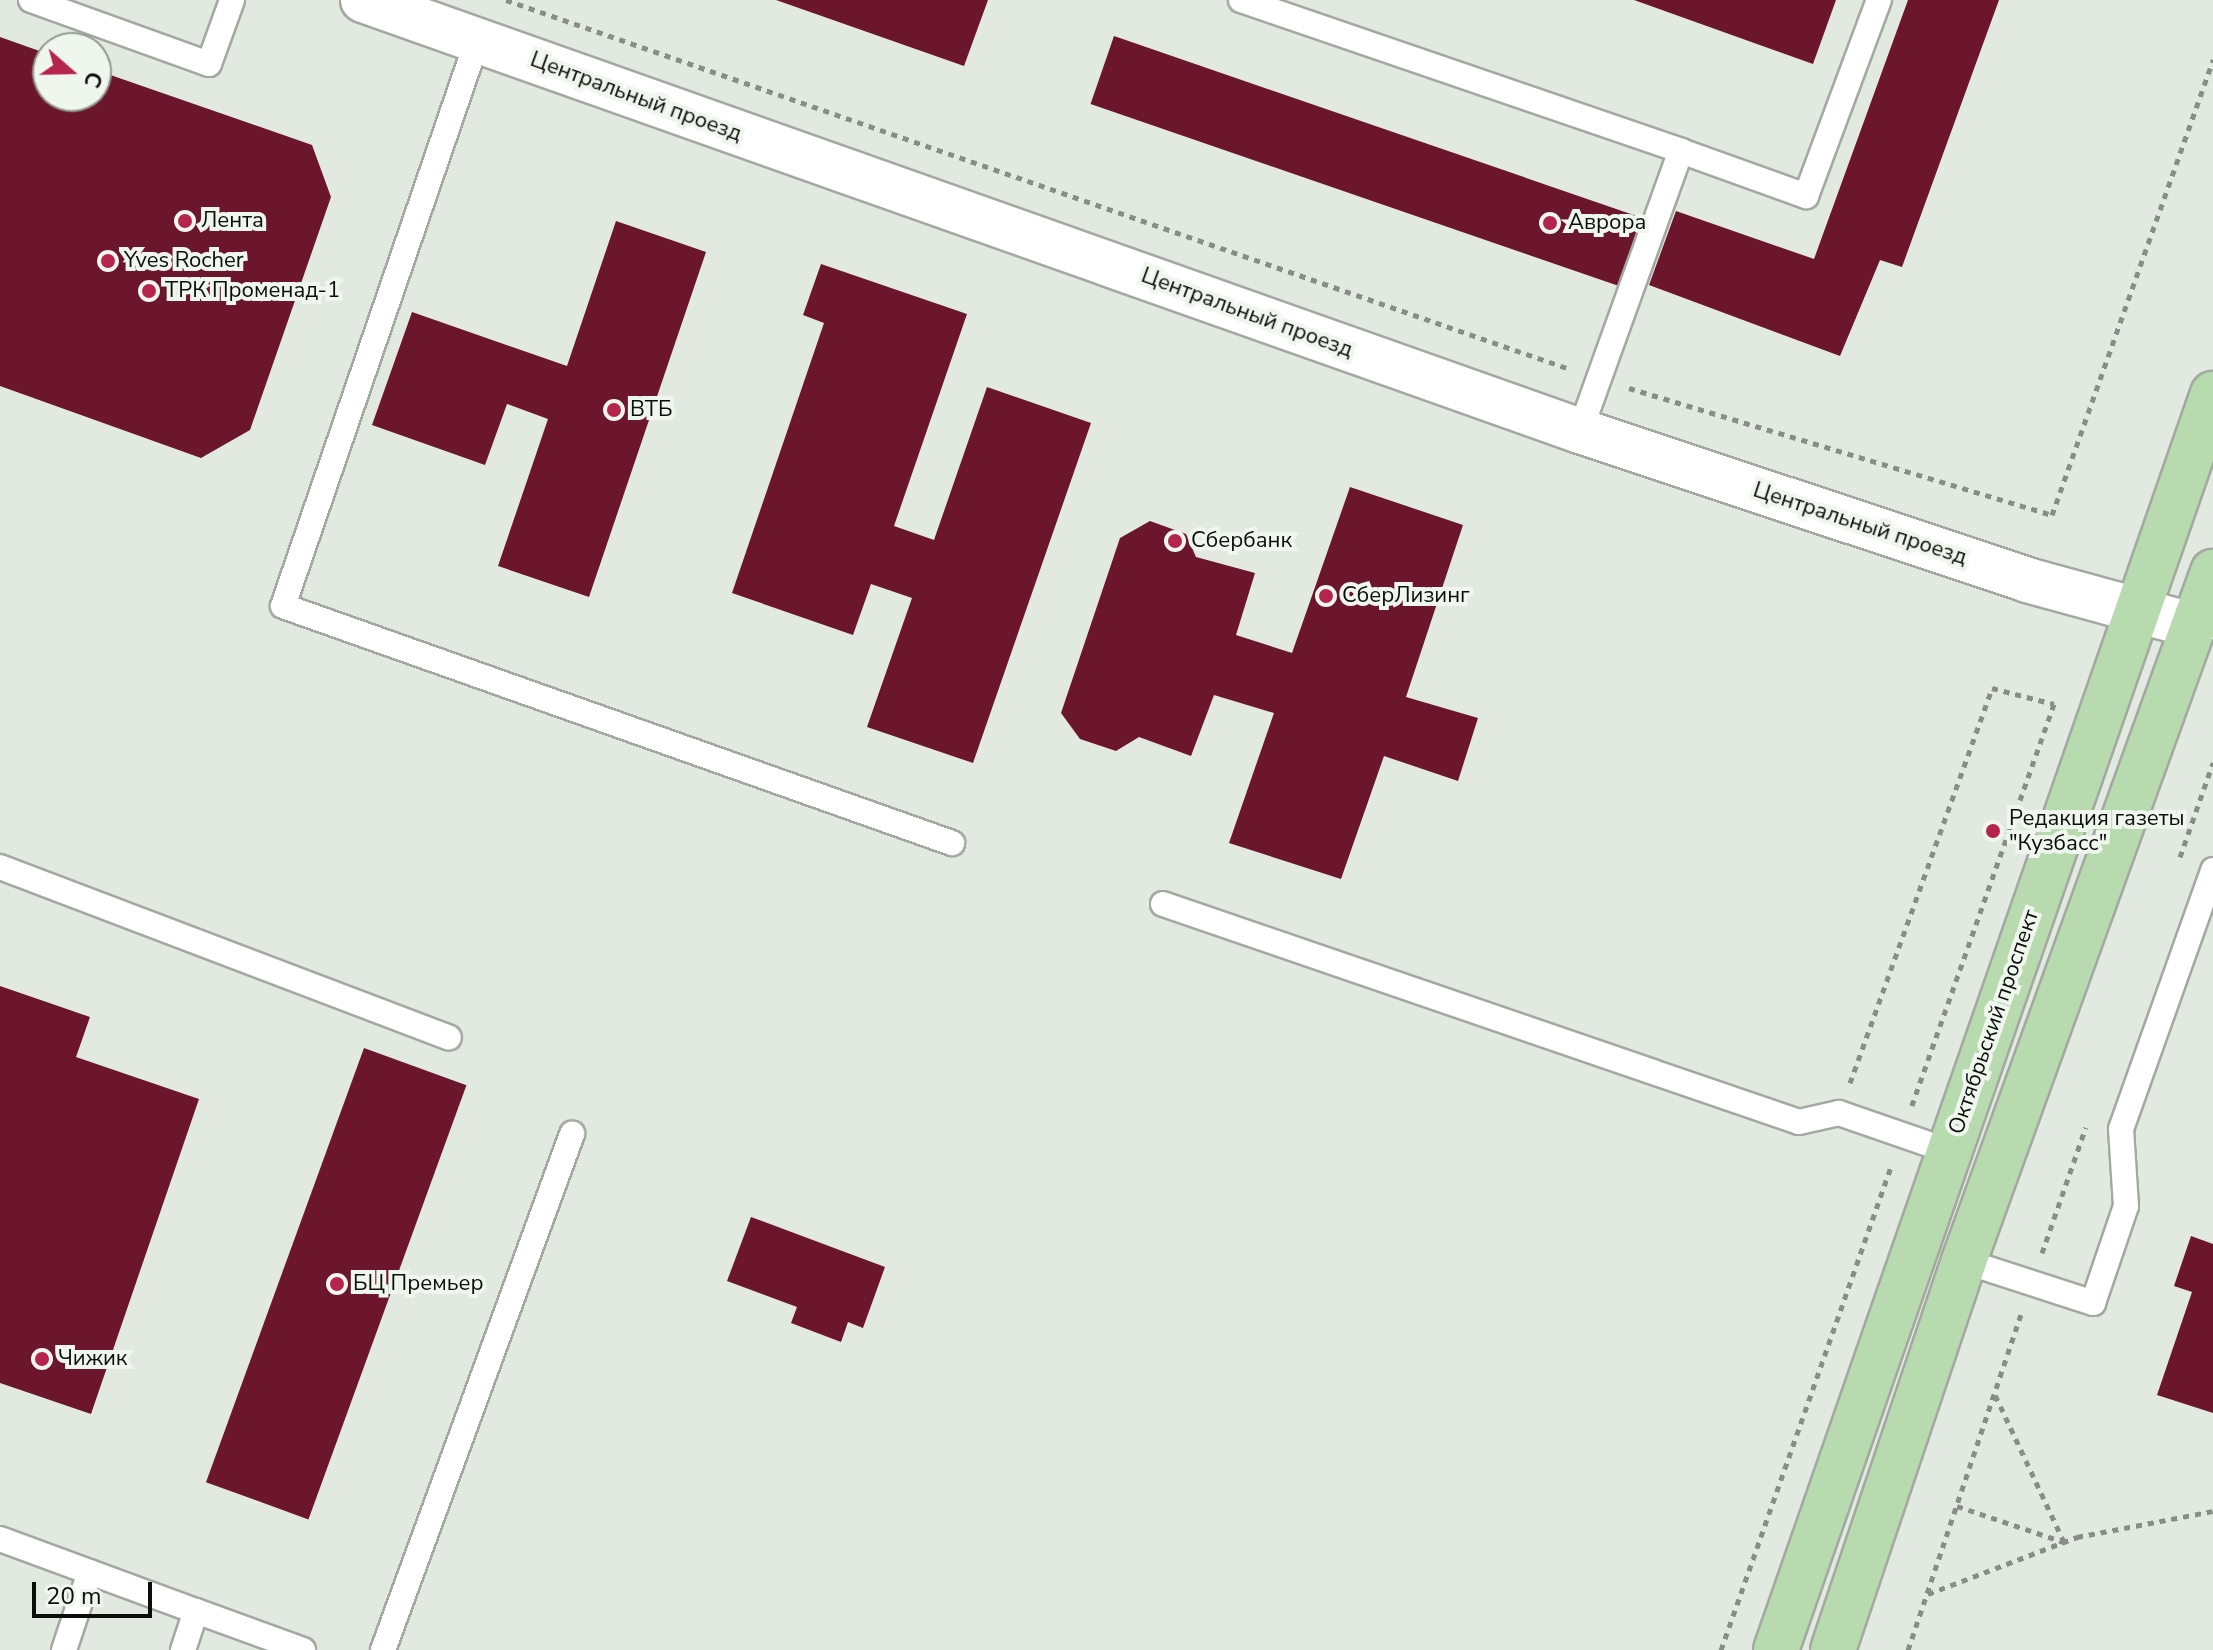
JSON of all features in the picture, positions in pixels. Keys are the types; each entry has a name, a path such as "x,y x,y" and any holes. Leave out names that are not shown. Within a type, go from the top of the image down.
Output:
{"main road":[{"name":"Октябрьский проспект","path":"1776,1650 2213,394"},
{"path":"1833,1650 1964,1261 2213,572"}],"street":[{"name":"Центральный проезд","path":"363,0 1580,431 2027,580 2195,626"}],"lane":[{"path":"31,0 209,64 232,0"},
{"path":"1241,0 1806,196 1879,0"},
{"path":"477,41 283,606 952,843"},
{"path":"1580,431 1596,378 1681,151"},
{"path":"0,867 449,1038"},
{"path":"1964,1261 2033,1280 2093,1303 2126,1206 2121,1129 2213,870"},
{"path":"1163,904 1799,1122 1839,1113 1949,1151"},
{"path":"383,1650 572,1134"},
{"path":"0,1539 303,1650"},
{"path":"64,1650 90,1572"},
{"path":"183,1650 196,1611"}],"path":[{"path":"506,0 1596,378 2052,515 2213,60"},
{"path":"1839,1113 1992,688"},
{"path":"2177,866 2213,763"},
{"path":"1908,1650 2089,1118"},
{"path":"1994,1394 2064,1542"},
{"path":"1957,1506 2064,1542"},
{"path":"1927,1594 2064,1542 2213,1511"}],"building":[{"path":"776,0 988,0 964,66"},
{"path":"1634,0 1836,0 1813,64"},
{"path":"1908,0 1999,0 1902,267 1880,260 1840,356 1649,285 1676,211 1814,259"},
{"path":"1114,36 1642,218 1618,286 1091,104"},
{"name":"ТРК Променад-1","path":"0,37 32,48 32,112 112,112 112,76 312,145 331,197 250,430 201,458 0,386"},
{"path":"616,221 706,252 589,597 498,566 548,419 507,404 485,465 372,425 412,312 567,366"},
{"path":"821,264 967,314 894,526 934,540 987,387 1091,423 973,763 867,727 912,598 871,584 853,635 732,593 824,323 803,315"},
{"path":"1350,487 1463,525 1406,697 1478,718 1458,781 1384,756 1341,879 1229,843 1274,713 1214,695 1191,756 1139,737 1116,751 1080,739 1061,713 1120,538 1150,521 1186,534 1196,557 1255,573 1236,635 1292,653"},
{"path":"0,986 90,1017 76,1057 199,1099 91,1414 0,1383"},
{"name":"БЦ Премьер","path":"364,1048 466,1085 308,1519 206,1482"},
{"path":"751,1217 885,1267 863,1328 848,1322 841,1342 791,1323 797,1307 727,1281"},
{"path":"2191,1236 2213,1244 2213,1413 2157,1395 2192,1292 2174,1286"}],"place":[{"name":"Лента","path":"185,221"},
{"name":"Аврора","path":"1550,223"},
{"name":"Yves Rocher","path":"108,261"},
{"name":"ТРК Променад-1","path":"149,291"},
{"name":"ВТБ","path":"614,410"},
{"name":"Сбербанк","path":"1175,541"},
{"name":"СберЛизинг","path":"1326,596"},
{"name":"Редакция газеты \"Кузбасс\"","path":"1993,831"},
{"name":"БЦ Премьер","path":"337,1284"},
{"name":"Чижик","path":"42,1359"}]}
